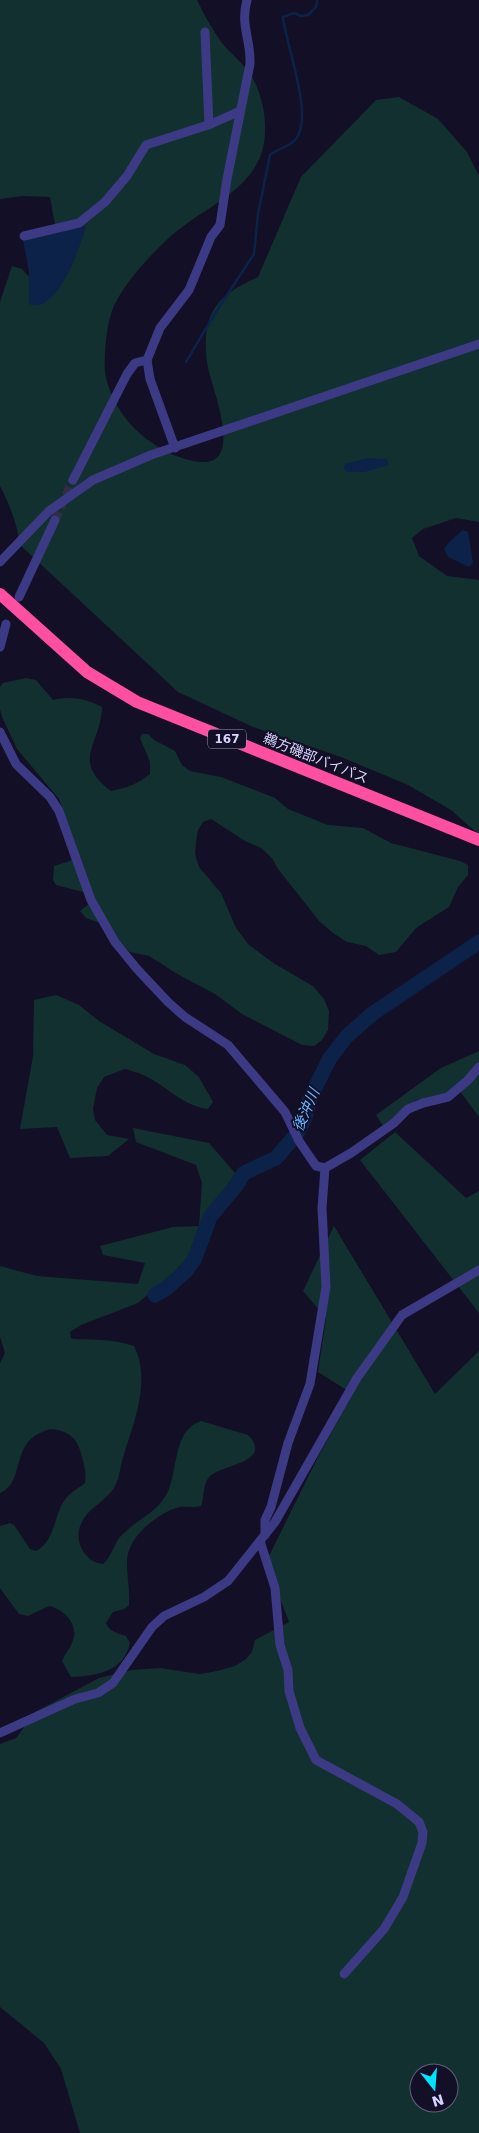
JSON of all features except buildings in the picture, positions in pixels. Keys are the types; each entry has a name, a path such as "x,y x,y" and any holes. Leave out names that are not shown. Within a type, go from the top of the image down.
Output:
{"highway":[{"name":"鵜方磯部バイパス","path":"0,594 87,672 137,702 479,840"}],"street":[{"path":"175,448 150,379 146,360 160,328 189,290 211,237 220,225 250,64 249,46 244,24 247,0"},
{"path":"205,32 208,125"},
{"path":"24,236 80,223 105,202 127,176 146,145 208,125 240,111"},
{"path":"0,562 49,512 74,492 93,480 119,468 479,344"},
{"path":"73,480 127,374 135,363 146,360"},
{"path":"19,597 55,520"},
{"path":"0,647 6,624"},
{"path":"0,732 16,764 50,797 59,811 91,900 116,942 137,969 168,1002 185,1017 228,1046 285,1112 310,1160 316,1166 324,1168 351,1153 394,1123 408,1109 448,1097 468,1080 479,1067"},
{"path":"324,1168 322,1208 326,1287 310,1384 288,1442 271,1506 264,1520 263,1538 275,1588 280,1645 288,1670 289,1691 300,1728 316,1760 397,1804 419,1822 423,1832 422,1843 403,1897 384,1929 344,1974"},
{"path":"0,1733 75,1699 98,1693 113,1683 152,1627 164,1616 204,1597 228,1581 275,1522 356,1378 402,1315 479,1270"}],"green space":[{"path":"0,0 197,0 218,38 247,70 259,92 265,125 263,146 257,164 247,178 233,191 186,224 154,252 121,293 109,320 105,372 115,402 127,420 143,436 162,449 181,458 201,462 214,460 221,452 223,440 222,425 206,355 206,334 209,321 215,308 225,296 258,277 301,177 376,100 399,97 438,119 467,152 479,176 479,522 456,518 423,529 412,538 419,556 447,576 479,580 479,835 451,810 408,785 341,757 253,727 178,692 20,545 13,515 0,486 0,302 12,266 22,269 32,280 55,225 50,197 22,196 0,199"},
{"path":"26,678 36,680 53,700 78,699 102,707 90,761 92,770 99,780 111,791 132,785 150,774 150,762 140,738 142,734 148,734 154,740 175,751 182,765 190,771 221,777 275,798 288,809 328,825 363,828 391,843 460,861 468,865 468,875 458,887 449,907 416,928 396,952 379,955 366,946 347,942 320,922 278,869 272,858 261,848 245,841 211,819 203,822 198,830 196,842 195,854 199,867 221,893 236,928 249,945 275,964 313,986 324,999 329,1011 328,1030 322,1040 314,1046 302,1045 242,1014 215,994 149,956 130,952 100,923 86,918 80,911 90,903 87,893 56,885 53,880 54,866 70,861 77,854 59,799 17,749 0,709 0,687 3,683"},
{"path":"56,995 79,1005 99,1021 154,1054 185,1065 199,1077 213,1102 208,1109 190,1104 151,1079 125,1069 104,1077 97,1088 93,1109 95,1120 107,1135 129,1139 108,1156 70,1158 57,1127 20,1129 33,1056 34,1000"},
{"path":"479,1051 479,1117 459,1090 416,1100 384,1127 376,1115 441,1068"},
{"path":"133,1128 209,1143 236,1174 211,1206 190,1256 173,1273 138,1303 81,1325 70,1332 71,1338 74,1339 112,1341 134,1346 141,1374 141,1388 136,1417 117,1481 109,1495 84,1518 79,1530 82,1550 91,1560 103,1564 120,1537 159,1504 168,1491 181,1441 185,1433 192,1426 201,1421 248,1435 254,1444 255,1451 251,1457 216,1472 207,1479 201,1506 179,1507 170,1510 152,1521 137,1536 128,1554 129,1605 124,1609 113,1612 106,1623 112,1630 126,1636 130,1643 127,1653 122,1660 108,1670 90,1675 71,1677 62,1661 74,1636 73,1625 67,1616 49,1606 28,1616 19,1614 0,1588 0,1526 10,1523 14,1525 30,1549 36,1551 42,1547 51,1535 66,1498 85,1483 85,1475 77,1442 69,1434 62,1431 56,1429 49,1430 31,1439 25,1446 13,1481 8,1488 0,1493 0,1363 5,1353 0,1337 0,1266 37,1276 138,1284 145,1263 103,1255 100,1246 173,1227 199,1226 202,1183 196,1165 136,1142"},
{"path":"395,1132 466,1198 479,1191 479,1313 360,1160"},
{"path":"334,1226 435,1394 479,1351 479,2133 80,2133 61,2069 44,2043 0,2007 0,1744 16,1738 35,1712 99,1678 132,1670 160,1668 200,1674 235,1666 246,1659 252,1652 255,1640 289,1622 266,1562 318,1457 353,1394 318,1372 326,1318 303,1291"}],"water":[{"path":"83,226 86,227 79,249 66,277 58,289 40,305 29,304 29,272 23,240"},
{"path":"368,458 387,459 389,465 364,472 347,472 344,469 345,464"},
{"path":"463,530 468,532 473,563 469,567 448,557 444,549"}],"waterway":[{"path":"186,362 254,254 258,214 270,155 293,142 301,128 301,97 283,17 294,13 301,16 308,15 316,7 317,0"},
{"name":"後沖川","path":"155,1295 167,1288 186,1271 195,1258 210,1217 236,1186 244,1173 276,1158 296,1135 305,1118 310,1098 330,1058 347,1036 372,1014 479,942"}],"tunnel":[{"path":"55,520 73,480"}]}
